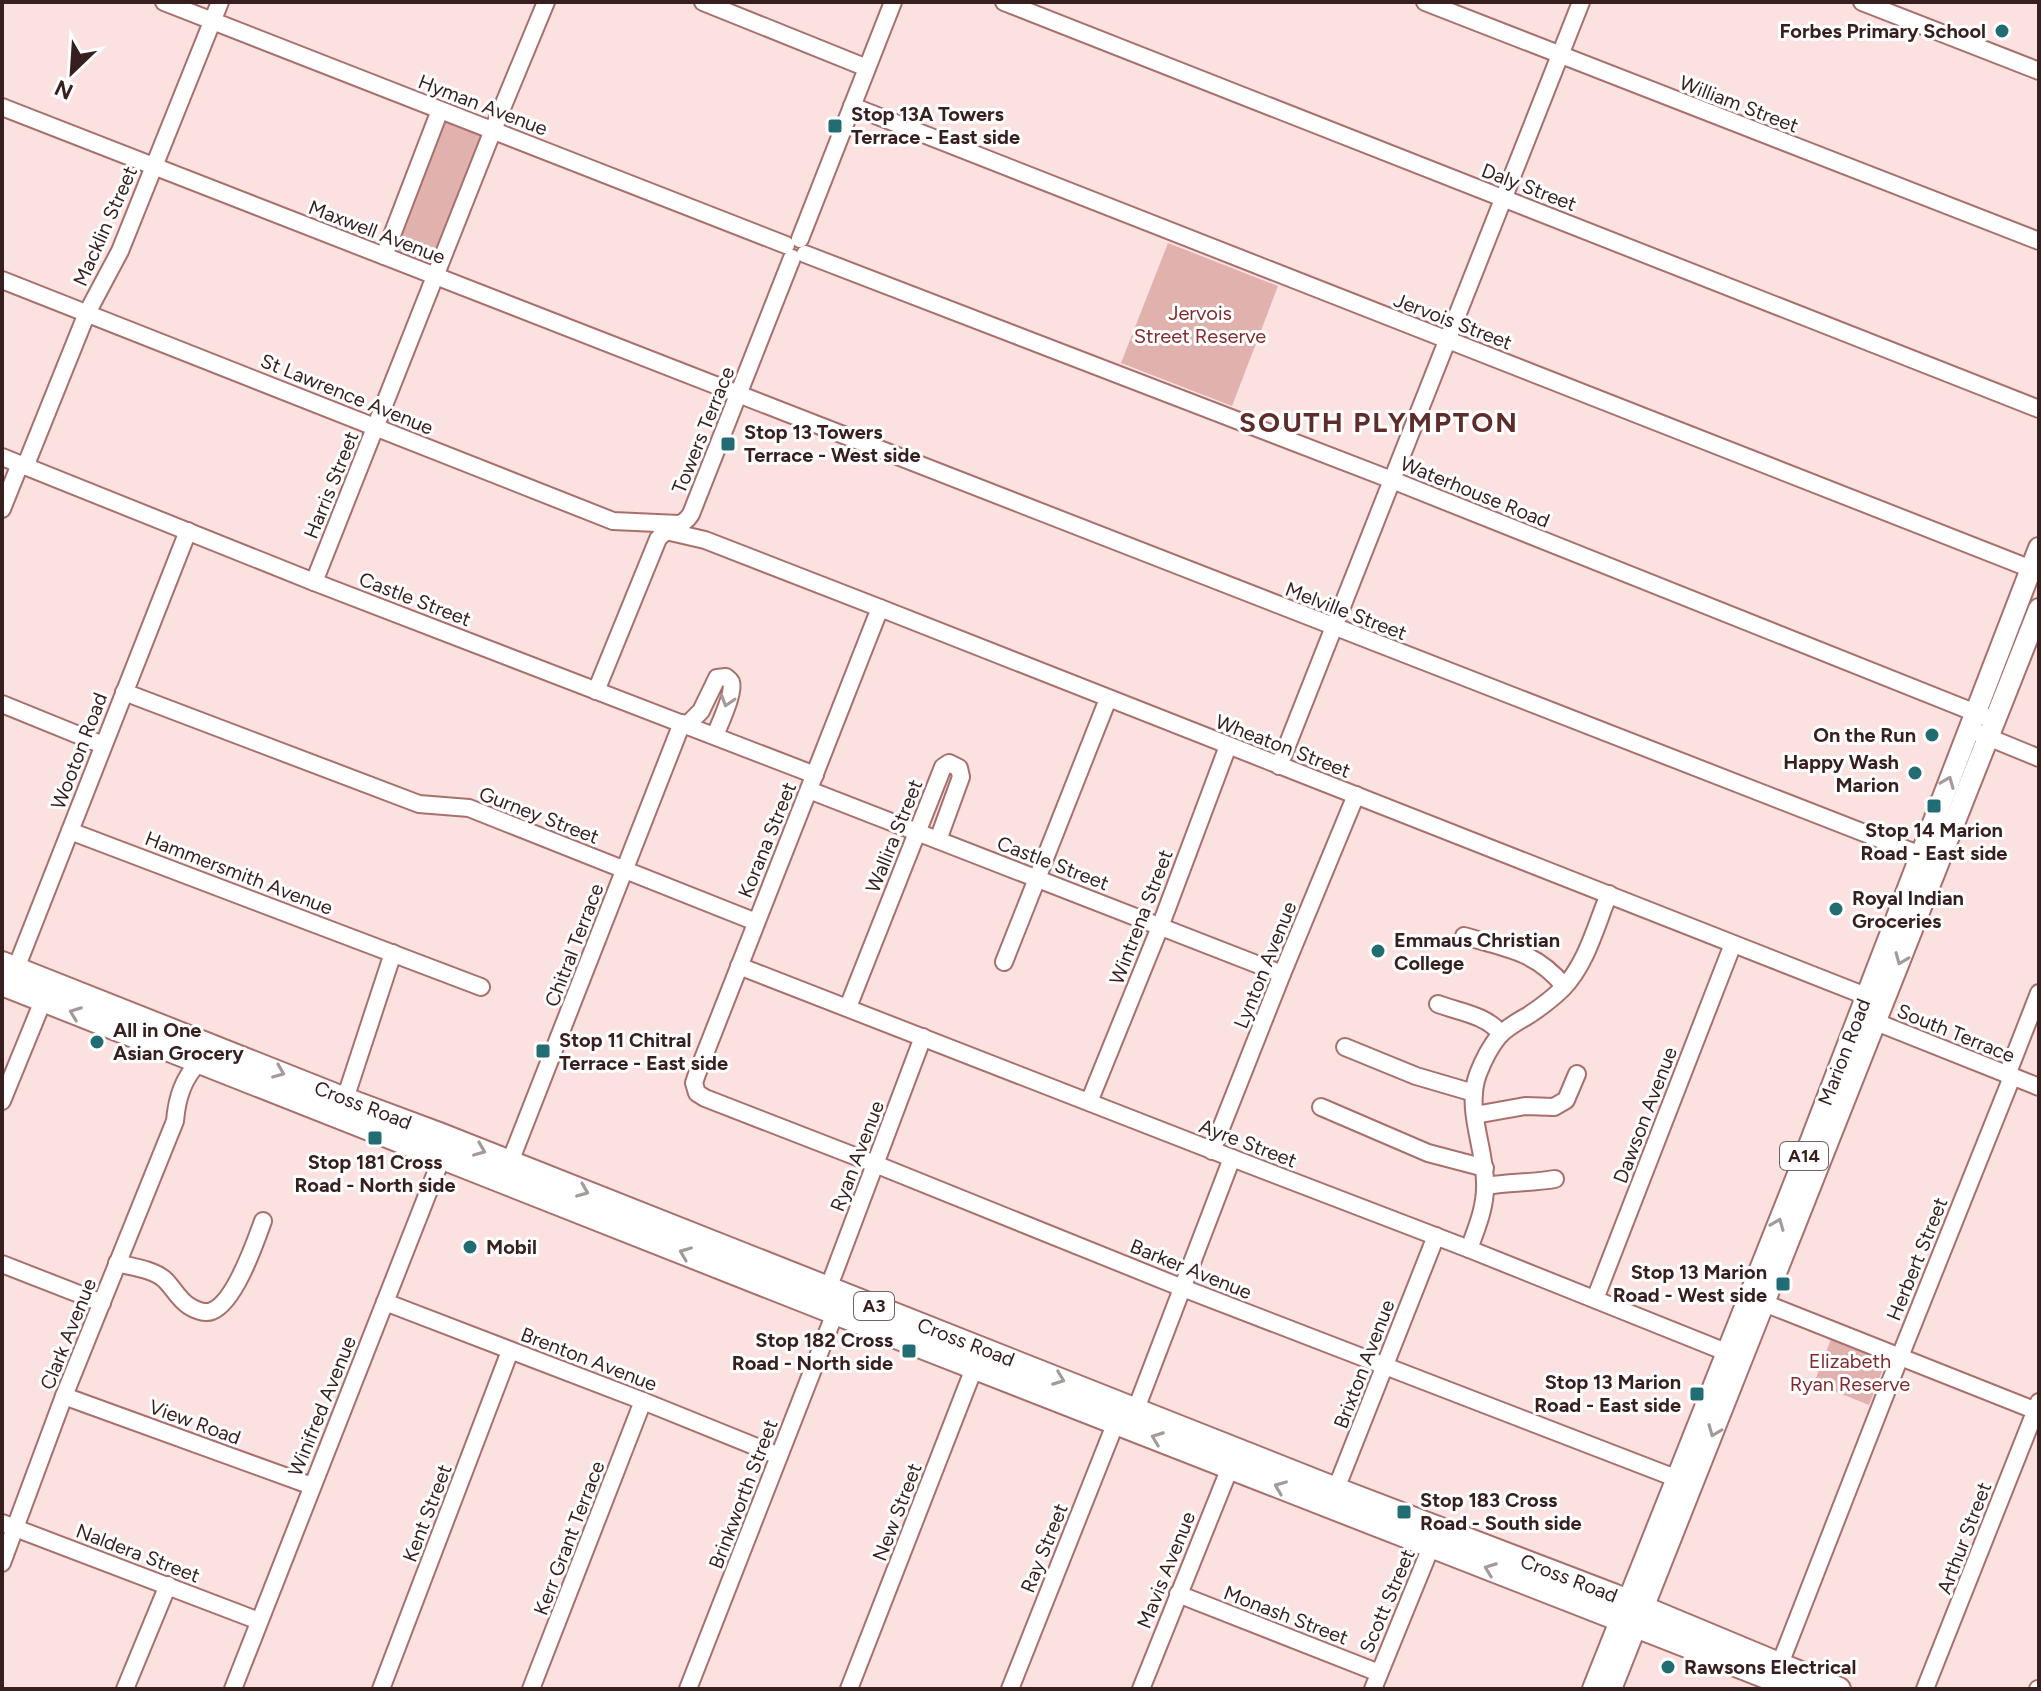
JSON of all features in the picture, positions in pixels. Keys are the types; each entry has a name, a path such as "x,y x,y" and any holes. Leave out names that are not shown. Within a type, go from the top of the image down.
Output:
{"highway":[{"name":"Cross Road","path":"7,975 742,1265 835,1313 1136,1409 1234,1458 1333,1498 1777,1672 1839,1689"},
{"name":"Cross Road","path":"203,1052 345,1099 446,1147"},
{"name":"Cross Road","path":"742,1265 828,1289 1116,1422 1234,1458"},
{"name":"Cross Road","path":"1777,1672 1797,1689"}],"main road":[{"name":"Marion Road","path":"1871,1009 1940,862 2013,616 2035,570 2039,548"},
{"name":"Marion Road","path":"1593,1689 1616,1653 1757,1300 1871,1009 1920,855 1982,725 2037,620"},
{"name":"Marion Road","path":"1647,1577 1678,1479 1735,1355"},
{"path":"1647,1577 1671,1628 1651,1640 1616,1653 1599,1619 1593,1598 1647,1577"},
{"name":"Marion Road","path":"1611,1689 1616,1653"}],"street":[{"name":"Hyman Avenue","path":"164,2 796,249"},
{"name":"Macklin Street","path":"2,509 87,313 120,251 220,2"},
{"name":"Harris Street","path":"314,582 546,2"},
{"path":"703,2 867,68"},
{"name":"Towers Terrace","path":"596,691 658,539 688,520 691,514 893,2"},
{"name":"Daly Street","path":"1004,2 2039,409"},
{"name":"William Street","path":"1425,2 2039,241"},
{"path":"1279,766 1581,2"},
{"path":"1862,2 2039,71"},
{"name":"Jervois Street","path":"852,106 2035,570"},
{"name":"Maxwell Avenue","path":"2,107 739,394"},
{"path":"384,256 440,110"},
{"name":"Waterhouse Road","path":"796,249 1392,480 1982,725 2039,758"},
{"name":"St Lawrence Avenue","path":"2,280 613,521 674,528"},
{"name":"Melville Street","path":"739,394 1940,862"},
{"name":"Castle Street","path":"2,457 314,582 715,736 917,832 1282,974"},
{"name":"Wheaton Street","path":"674,528 1609,894 1733,944 1871,1009"},
{"name":"Wooton Road","path":"7,975 70,831 188,531"},
{"name":"Korana Street","path":"695,1088 697,1074 880,608"},
{"path":"2013,616 2037,620"},
{"name":"Chitral Terrace","path":"506,1171 684,724 701,711 717,678 726,677 732,687 715,736"},
{"name":"Gurney Street","path":"124,692 419,804 469,808 756,922"},
{"path":"1004,962 1108,699"},
{"path":"2,704 103,745"},
{"name":"Wintrena Street","path":"1089,1102 1160,927 1228,746"},
{"name":"Wallira Street","path":"848,1007 943,767 949,763 959,768 961,777 938,840"},
{"name":"Lynton Avenue","path":"1212,1151 1356,795"},
{"name":"Hammersmith Avenue","path":"70,831 481,987"},
{"path":"1469,1249 1480,1219 1486,1186 1475,1115 1477,1076 1486,1055 1501,1034 1564,986 1586,952 1609,894"},
{"path":"1464,936 1527,955 1543,964 1564,986"},
{"name":"Dawson Avenue","path":"1595,1299 1733,944"},
{"path":"345,1099 393,953"},
{"name":"Ayre Street","path":"739,966 1735,1355"},
{"path":"2,1101 47,991"},
{"name":"Herbert Street","path":"1777,1672 2010,1076 2039,993"},
{"path":"1438,1004 1487,1021 1501,1034"},
{"name":"South Terrace","path":"1871,1009 2039,1087"},
{"name":"Ryan Avenue","path":"828,1289 923,1037"},
{"path":"1345,1047 1416,1076 1474,1093"},
{"name":"Clark Avenue","path":"2,1563 9,1526 175,1121 189,1102 203,1052"},
{"path":"1475,1115 1525,1106 1554,1107 1566,1100 1577,1074"},
{"name":"Barker Avenue","path":"695,1088 705,1098 1385,1367 1678,1479"},
{"path":"1321,1107 1428,1153 1485,1168"},
{"name":"Winifred Avenue","path":"233,1689 446,1147"},
{"path":"1136,1409 1232,1158"},
{"path":"1486,1186 1555,1179"},
{"path":"117,1263 163,1278 189,1307 212,1311 244,1272 263,1221"},
{"name":"Brixton Avenue","path":"1333,1498 1436,1236"},
{"path":"2,1264 102,1303"},
{"path":"1757,1300 2038,1408"},
{"name":"Brenton Avenue","path":"385,1302 779,1456"},
{"name":"Brinkworth Street","path":"688,1689 835,1313"},
{"name":"Kent Street","path":"381,1689 510,1351"},
{"name":"New Street","path":"849,1689 978,1358"},
{"name":"View Road","path":"64,1396 312,1486"},
{"name":"Kerr Grant Terrace","path":"531,1689 643,1401"},
{"name":"Arthur Street","path":"1925,1689 2038,1408"},
{"name":"Ray Street","path":"1010,1689 1116,1422"},
{"name":"Mavis Avenue","path":"1141,1689 1234,1458"},
{"name":"Naldera Street","path":"9,1526 259,1621"},
{"name":"Scott Street","path":"1373,1689 1435,1537"},
{"path":"125,1689 168,1585"},
{"name":"Monash Street","path":"1178,1594 1379,1673"}],"green space":[{"path":"441,109 492,129 435,276 385,256"},
{"name":"Jervois Street Reserve","path":"1168,243 1278,286 1232,406 1121,363"},
{"name":"Elizabeth Ryan Reserve","path":"1831,1339 1886,1361 1869,1405 1814,1383"}],"place":[{"name":"Forbes Primary School","path":"2002,31"},
{"name":"Stop 13A Towers Terrace - East side","path":"835,126"},
{"name":"Stop 13 Towers Terrace - West side","path":"728,444"},
{"name":"On the Run","path":"1932,735"},
{"name":"Happy Wash Marion","path":"1915,773"},
{"name":"Stop 14 Marion Road - East side","path":"1934,806"},
{"name":"Royal Indian Groceries","path":"1836,909"},
{"name":"Emmaus Christian College","path":"1378,951"},
{"name":"All in One Asian Grocery","path":"97,1042"},
{"name":"Stop 11 Chitral Terrace - East side","path":"543,1051"},
{"name":"Stop 181 Cross Road - North side","path":"375,1138"},
{"name":"Mobil","path":"470,1247"},
{"name":"Stop 13 Marion Road - West side","path":"1783,1284"},
{"name":"Stop 182 Cross Road - North side","path":"909,1351"},
{"name":"Stop 13 Marion Road - East side","path":"1697,1394"},
{"name":"Stop 183 Cross Road - South side","path":"1404,1512"},
{"name":"Rawsons Electrical","path":"1668,1667"}],"district":[{"name":"SOUTH PLYMPTON","path":"1379,422"}]}
